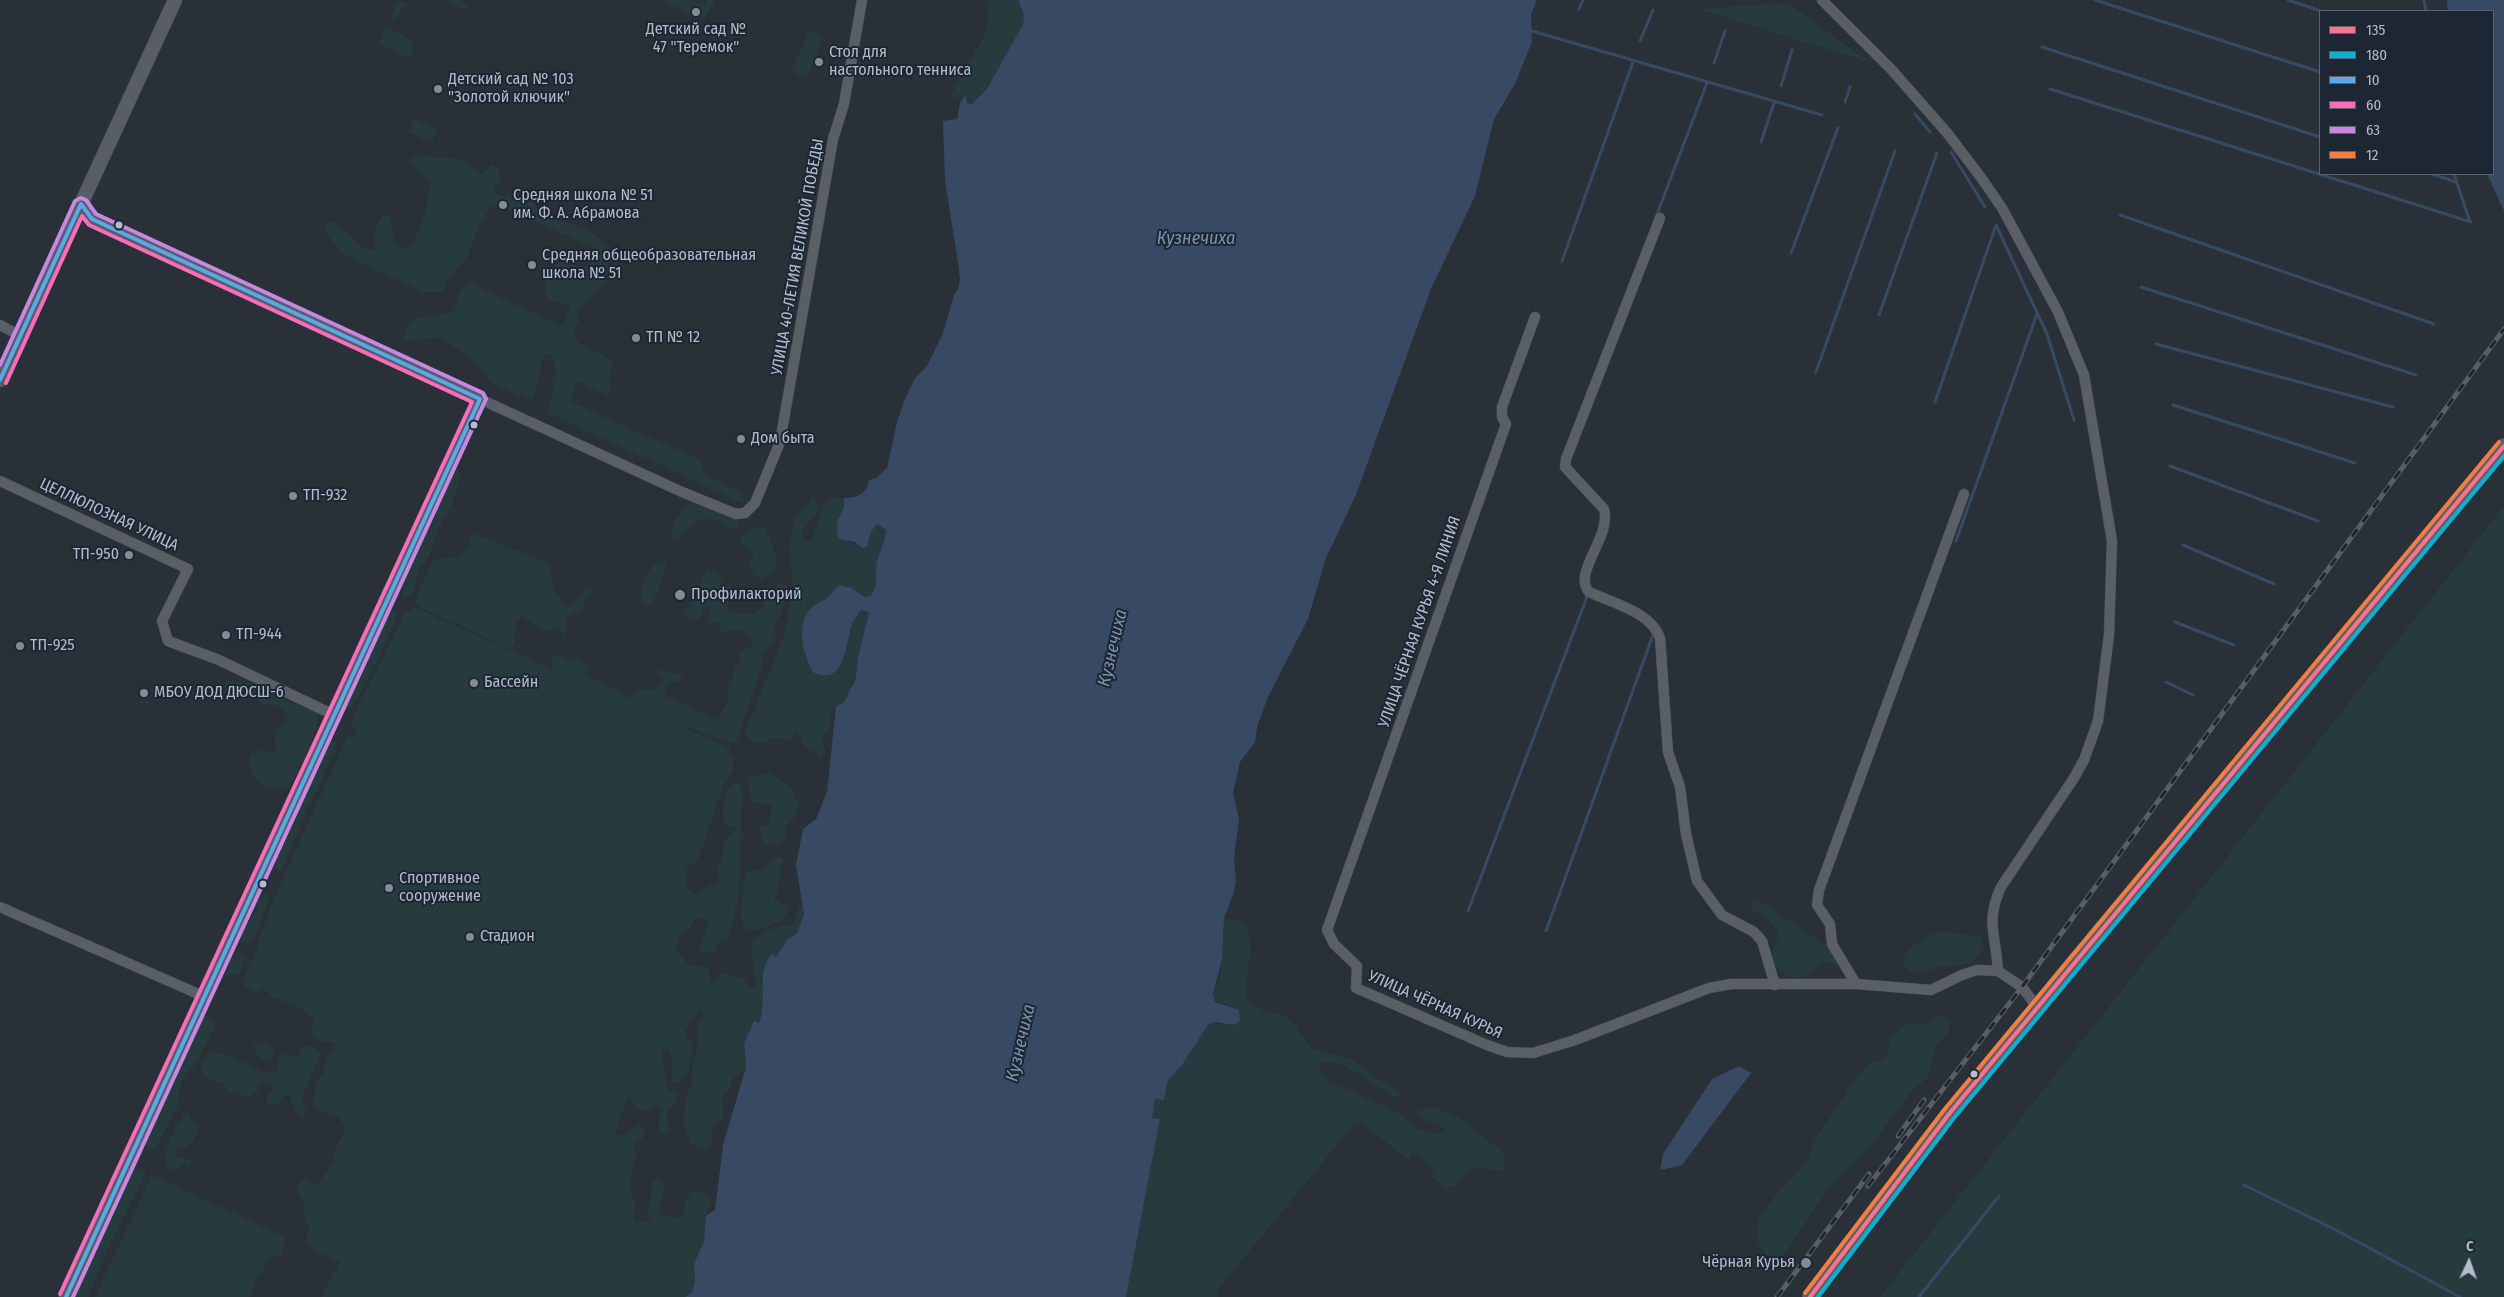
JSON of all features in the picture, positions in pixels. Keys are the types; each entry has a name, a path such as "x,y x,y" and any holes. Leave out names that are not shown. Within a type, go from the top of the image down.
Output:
{"main road":[{"path":"1810,1297 1950,1114 2037,1007 2504,446"}],"street":[{"path":"0,380 175,0"},
{"name":"УЛИЦА 40-ЛЕТИЯ ВЕЛИКОЙ ПОБЕДЫ","path":"480,399 682,492 736,514 745,513 755,503 780,442 833,139 844,104 862,0"},
{"path":"1822,0 1891,69 1948,134 2002,208 2058,312 2084,375 2098,448 2112,541 2109,635 2098,722 2084,760 2074,778 2001,887 1992,904 1990,919 1998,971"},
{"path":"66,1297 203,996 480,399 92,219 81,204"},
{"path":"1660,218 1565,467 1604,509 1605,514 1604,528 1584,575 1586,588 1589,592 1645,618 1657,630 1660,638 1668,752 1680,787 1686,834 1697,881 1722,915 1754,932 1762,942 1775,985 1856,984 1931,990 1962,975 1978,970 1998,971 2022,987 2037,1007"},
{"name":"УЛИЦА ЧЁРНАЯ КУРЬЯ 4-Я ЛИНИЯ","path":"1329,937 1327,930 1506,424 1502,417 1502,407 1535,317"},
{"path":"0,325 21,336"},
{"name":"ЦЕЛЛЮЛОЗНАЯ УЛИЦА","path":"0,481 188,569 162,621 168,641 218,660 334,715"},
{"path":"1856,984 1832,944 1830,924 1817,905 1819,890 1964,494"},
{"path":"0,908 203,996"},
{"name":"УЛИЦА ЧЁРНАЯ КУРЬЯ","path":"1329,937 1357,966 1356,988 1429,1021 1507,1052 1533,1053 1575,1040 1709,988 1731,984 1775,985"}],"green space":[{"path":"442,0 459,0 466,3 468,8 465,11"},
{"name":"Детский сад № 47 \"Теремок\"","path":"660,0 690,0 704,6 707,0 715,0 704,20"},
{"path":"991,0 1018,0 1024,15 1023,24 987,89 976,102 967,103 964,95 949,99 981,42 989,22 986,3"},
{"path":"398,1 407,4 405,8 402,7 399,17 394,20 390,18"},
{"path":"1788,3 1869,62 1699,9"},
{"path":"386,26 410,39 414,49 409,58 378,43"},
{"path":"809,30 824,37 806,78 791,71"},
{"path":"415,119 438,130 431,143 409,132"},
{"path":"418,156 452,158 467,162 482,174 492,165 498,168 501,182 495,187 494,191 497,195 530,200 541,215 582,228 600,239 605,247 608,258 606,275 602,285 578,311 579,321 573,332 579,343 603,355 612,364 609,396 578,381 569,401 700,460 705,475 738,490 745,502 742,503 548,413 556,374 554,360 550,354 545,355 542,360 535,395 532,399 527,399 493,384 468,356 444,340 437,337 414,341 403,339 409,322 454,311 460,291 469,283 562,326 571,307 548,299 545,284 548,275 558,263 588,267 596,249 502,206 491,205 478,227 468,256 447,281 442,292 424,292 348,257 332,241 326,231 325,225 329,221 341,227 362,247 375,249 375,228 384,213 390,217 393,236 400,248 407,248 413,241 424,217 431,182 418,172 408,160"},
{"path":"456,470 460,472 459,483 452,504 440,525 429,556 420,567 412,594 404,598 402,595 406,575 417,557 418,544 423,535 430,531 445,490"},
{"path":"833,497 844,498 844,506 838,518 838,539 866,547 871,532 877,524 886,530 875,586 870,596 859,595 856,591 838,585 826,599 811,608 803,623 802,640 806,657 813,672 843,660 852,624 861,610 869,612 853,686 844,702 832,711 829,729 823,736 825,755 820,756 806,748 799,734 795,732 791,740 777,738 757,743 746,735 746,731 785,632 793,585 790,552 791,534 796,516 812,498 816,500 817,513 802,531 803,539 810,542 824,505"},
{"path":"694,501 738,519 739,528 724,526 714,520 702,520 691,526 679,540 672,540 672,530 680,512 689,503"},
{"path":"2504,506 2504,1297 1880,1297"},
{"path":"759,526 766,529 777,561 775,568 764,580 758,578 752,572 749,563 753,553 742,545 740,540 742,536"},
{"path":"471,533 550,563 554,592 563,599 565,606 570,607 584,589 591,589 592,594 584,601 584,609 566,618 567,630 565,635 558,628 552,631 542,630 521,616 516,623 515,643 510,649 418,606 415,602 417,596 435,556 435,559 439,561 444,558 459,556 468,547"},
{"path":"666,562 665,568 656,595 651,605 644,605 641,590 645,580 653,565"},
{"path":"707,569 725,577 720,578 721,585 729,584 733,587 735,593 727,607 728,611 731,612 754,614 764,605 764,591 773,591 779,584 785,585 787,588 782,612 774,625 772,643 762,656 762,666 737,740 725,741 684,727 731,749 729,753 733,759 733,769 722,789 700,855 695,864 691,862 687,867 687,889 694,894 719,881 717,869 722,859 724,844 728,836 736,831 736,828 725,825 723,814 724,801 729,790 736,783 741,786 742,799 739,895 729,939 718,942 715,951 704,954 701,952 700,945 709,924 703,919 695,919 690,928 678,940 676,949 689,966 698,967 704,965 709,968 711,983 717,981 720,974 723,973 744,978 748,987 753,988 756,986 756,980 751,951 753,939 775,927 793,925 799,908 804,907 799,927 779,951 761,979 763,1001 761,1018 759,1023 754,1021 744,1048 746,1067 733,1079 728,1092 723,1093 724,1115 713,1129 712,1146 704,1150 698,1149 691,1143 683,1125 687,1093 693,1083 692,1066 698,1043 697,1027 703,1016 701,1010 685,1030 686,1036 693,1042 693,1047 689,1069 681,1082 674,1082 672,1078 670,1052 666,1049 662,1052 667,1089 679,1095 676,1103 666,1114 670,1129 668,1134 661,1133 658,1128 660,1111 658,1106 652,1105 647,1111 641,1110 629,1096 620,1117 615,1136 628,1133 640,1125 645,1134 641,1140 634,1142 633,1145 637,1154 632,1167 630,1191 635,1202 634,1223 651,1220 646,1209 650,1205 652,1182 655,1180 662,1182 665,1188 660,1204 661,1214 674,1219 684,1217 685,1202 691,1191 707,1194 710,1198 711,1204 706,1219 704,1240 696,1256 694,1266 695,1281 693,1290 685,1297 322,1297 334,1271 336,1272 340,1263 313,1250 306,1238 309,1227 305,1219 304,1204 297,1192 299,1183 304,1180 314,1185 319,1183 333,1161 336,1147 344,1134 344,1125 339,1118 318,1110 313,1101 316,1083 323,1074 326,1060 335,1044 318,1040 311,1036 311,1030 315,1021 303,1009 271,996 261,989 258,994 244,987 247,982 243,980 258,949 256,947 274,899 348,735 354,738 358,729 351,725 355,712 406,611 410,613 413,607 552,669 552,658 556,654 569,660 579,659 589,667 587,676 617,690 624,698 635,695 642,689 656,690 664,680 657,674 659,669 673,674 681,672 682,676 677,682 668,682 664,695 717,720 729,700 728,684 733,677 735,667 741,661 740,652 753,643 744,629 737,631 730,629 726,633 720,632 720,622 708,622 710,607 704,608 699,620 690,621 683,612 686,612"},
{"path":"390,608 397,613 395,621 367,682 348,711 345,708"},
{"path":"231,679 244,684 256,682 293,704 319,713 316,729 308,751 288,786 272,788 259,782 251,770 250,754 262,750 271,754 276,752 274,731 285,725 288,716 278,705 262,704 256,698 228,685 224,688 226,682"},
{"path":"337,740 335,754 325,769 319,788 307,809 283,867 279,871 276,870 276,863 288,834 291,821 327,744"},
{"path":"769,773 791,787 799,806 795,817 787,825 785,840 775,845 764,843 760,834 760,827 767,825 771,819 771,803 761,804 751,801 748,784 750,778"},
{"path":"774,857 781,857 784,861 780,871 779,890 775,899 780,903 790,906 785,916 774,924 761,929 749,930 744,925 741,912 746,875 750,871 763,871"},
{"path":"264,894 270,894 270,897 255,935 250,943 240,941 243,930 255,913 257,903"},
{"path":"1756,899 1830,948 1838,962 1837,967 1830,962 1826,963 1798,978 1786,975 1778,969 1773,961 1773,955 1779,934 1768,918 1752,910 1752,901"},
{"path":"1224,918 1246,923 1251,946 1245,997 1265,1012 1284,1015 1293,1023 1311,1048 1353,1060 1373,1076 1401,1092 1398,1098 1393,1096 1358,1073 1329,1062 1320,1064 1319,1070 1325,1080 1399,1113 1418,1130 1441,1134 1445,1130 1437,1124 1420,1119 1417,1114 1418,1109 1437,1108 1459,1118 1503,1153 1505,1166 1501,1171 1479,1167 1462,1177 1454,1186 1445,1187 1430,1175 1435,1168 1413,1152 1408,1159 1362,1124 1356,1122 1219,1288 1216,1294 1219,1297 1126,1297 1160,1120 1151,1118 1155,1099 1164,1100 1168,1080 1182,1065 1208,1025 1216,1023 1233,1024 1240,1021 1232,1006 1218,1003 1213,997 1221,971"},
{"path":"1941,932 1981,937 1982,945 1976,959 1970,964 1939,966 1920,973 1913,972 1906,967 1903,961 1911,948 1926,937"},
{"path":"238,952 245,956 239,974 226,976 233,955"},
{"path":"205,1015 215,1020 214,1029 194,1066 185,1075 179,1090 178,1106 155,1149 148,1150 144,1142 168,1094 178,1063 188,1051 199,1024"},
{"path":"1935,1015 1945,1017 1950,1021 1949,1031 1936,1047 1928,1077 1912,1091 1866,1152 1829,1187 1785,1253 1776,1259 1767,1256 1759,1245 1757,1226 1761,1214 1779,1191 1806,1164 1816,1138 1863,1069 1873,1062 1884,1061 1890,1047 1888,1038 1911,1022 1924,1024"},
{"path":"257,1041 274,1049 271,1060 263,1061 257,1054 254,1045"},
{"path":"304,1045 315,1048 321,1053 301,1099 306,1110 303,1117 296,1113 289,1096 284,1096 278,1104 268,1104 266,1097 275,1088 268,1082 261,1082 257,1092 248,1097 229,1091 223,1083 208,1078 201,1071 211,1051 232,1057 265,1073 278,1070 278,1061 282,1055 291,1054 298,1059 300,1049"},
{"path":"184,1113 190,1114 191,1120 199,1129 194,1140 189,1145 174,1151 177,1157 191,1160 191,1166 181,1164 178,1169 173,1170 166,1166 166,1152"},
{"path":"134,1168 142,1169 145,1172 144,1176 108,1249 88,1297 77,1297 80,1282 97,1241 108,1222 129,1174"},
{"path":"152,1175 286,1239 282,1254 268,1259 261,1275 258,1275 249,1297 95,1297"}],"water":[{"name":"Кузнечиха","path":"1018,0 1537,0 1531,15 1532,42 1515,84 1494,119 1475,196 1431,289 1355,497 1326,558 1308,619 1268,697 1257,727 1255,742 1240,762 1233,793 1239,820 1234,858 1236,881 1224,918 1222,959 1213,994 1215,1002 1239,1010 1240,1021 1233,1025 1215,1022 1208,1025 1182,1065 1168,1080 1164,1100 1155,1099 1152,1118 1160,1119 1126,1297 685,1297 692,1292 695,1282 694,1264 704,1241 706,1216 715,1210 723,1145 746,1067 744,1044 754,1021 759,1023 762,1015 764,970 772,954 776,957 788,939 797,933 804,914 796,865 803,829 816,819 827,792 836,707 844,702 855,681 858,658 869,612 861,610 855,618 845,654 837,670 831,675 813,672 806,657 802,640 803,623 811,608 826,599 838,585 852,588 864,597 870,596 875,588 876,566 886,530 877,524 871,532 867,547 862,548 855,542 838,539 837,523 844,506 844,498 853,497 864,492 869,480 876,478 887,468 897,422 905,399 915,378 927,366 943,333 960,279 945,180 943,121 957,119 960,103 965,95 967,103 972,104 987,89 1023,24 1024,15"},
{"path":"2447,0 2504,0 2504,211 2487,175 2494,175 2494,10 2448,10"},
{"path":"1739,1066 1751,1073 1682,1165 1660,1170 1663,1154 1712,1079"}],"waterway":[{"path":"1579,9 1583,0"},
{"path":"2095,0 2319,72"},
{"path":"2288,0 2319,10"},
{"path":"2424,0 2426,10"},
{"path":"1640,41 1653,10"},
{"path":"1532,31 1822,115"},
{"path":"1714,63 1725,31"},
{"path":"2042,47 2319,137"},
{"path":"1781,86 1792,50"},
{"path":"1562,261 1633,62"},
{"path":"1656,217 1707,83"},
{"path":"1845,102 1850,87"},
{"path":"2050,89 2319,174"},
{"path":"1761,142 1774,103"},
{"path":"1915,114 1930,132"},
{"path":"1791,253 1838,128"},
{"path":"1816,372 1895,151"},
{"path":"1951,152 1985,207"},
{"path":"1879,315 1937,153"},
{"path":"2322,175 2471,222"},
{"path":"2435,175 2456,182"},
{"path":"2454,175 2470,222"},
{"path":"2120,215 2434,324"},
{"path":"1935,402 1996,225 2047,334 2074,420"},
{"path":"2141,287 2416,375"},
{"path":"1956,541 2037,314"},
{"path":"2156,344 2393,407"},
{"path":"2173,405 2355,463"},
{"path":"2170,466 2318,521"},
{"path":"2183,545 2274,584"},
{"path":"1468,911 1588,594"},
{"path":"2175,622 2234,645"},
{"path":"1546,931 1654,632"},
{"path":"2166,682 2193,695"},
{"path":"2244,1185 2336,1230 2460,1297"},
{"path":"1919,1297 1999,1196"}],"railway":[{"path":"1868,1186 2022,987 2504,329"},
{"path":"1898,1136 1924,1100"},
{"path":"1777,1297 1869,1174"}],"transit line":[{"name":"63","path":"0,365 75,201 81,198 86,200 96,214 483,393 486,399 73,1297"},
{"name":"10","path":"0,380 81,204 92,219 480,399"},
{"name":"60","path":"6,383 82,216 89,225 472,402 60,1294"},
{"name":"10","path":"66,1297 480,399"},
{"name":"12","path":"1805,1293 1944,1110 2499,442"},
{"name":"135","path":"1810,1297 1949,1114 2504,446"},
{"name":"180","path":"1818,1297 1954,1118 2504,456"}],"place":[{"name":"Детский сад № 47 \"Теремок\"","path":"696,12"},
{"name":"Стол для настольного тенниса","path":"819,62"},
{"name":"Детский сад № 103 \"Золотой ключик\"","path":"438,89"},
{"name":"Средняя школа № 51 им. Ф. А. Абрамова","path":"503,205"},
{"name":"Средняя общеобразовательная школа № 51","path":"532,265"},
{"name":"ТП № 12","path":"636,338"},
{"name":"Дом быта","path":"741,439"},
{"name":"ТП-932","path":"293,496"},
{"name":"ТП-950","path":"129,555"},
{"name":"Профилакторий","path":"680,595"},
{"name":"ТП-944","path":"226,635"},
{"name":"ТП-925","path":"20,646"},
{"name":"Бассейн","path":"474,683"},
{"name":"МБОУ ДОД ДЮСШ-6","path":"144,693"},
{"name":"Спортивное сооружение","path":"389,888"},
{"name":"Стадион","path":"470,937"},
{"name":"Чёрная Курья","path":"1806,1263"}]}
